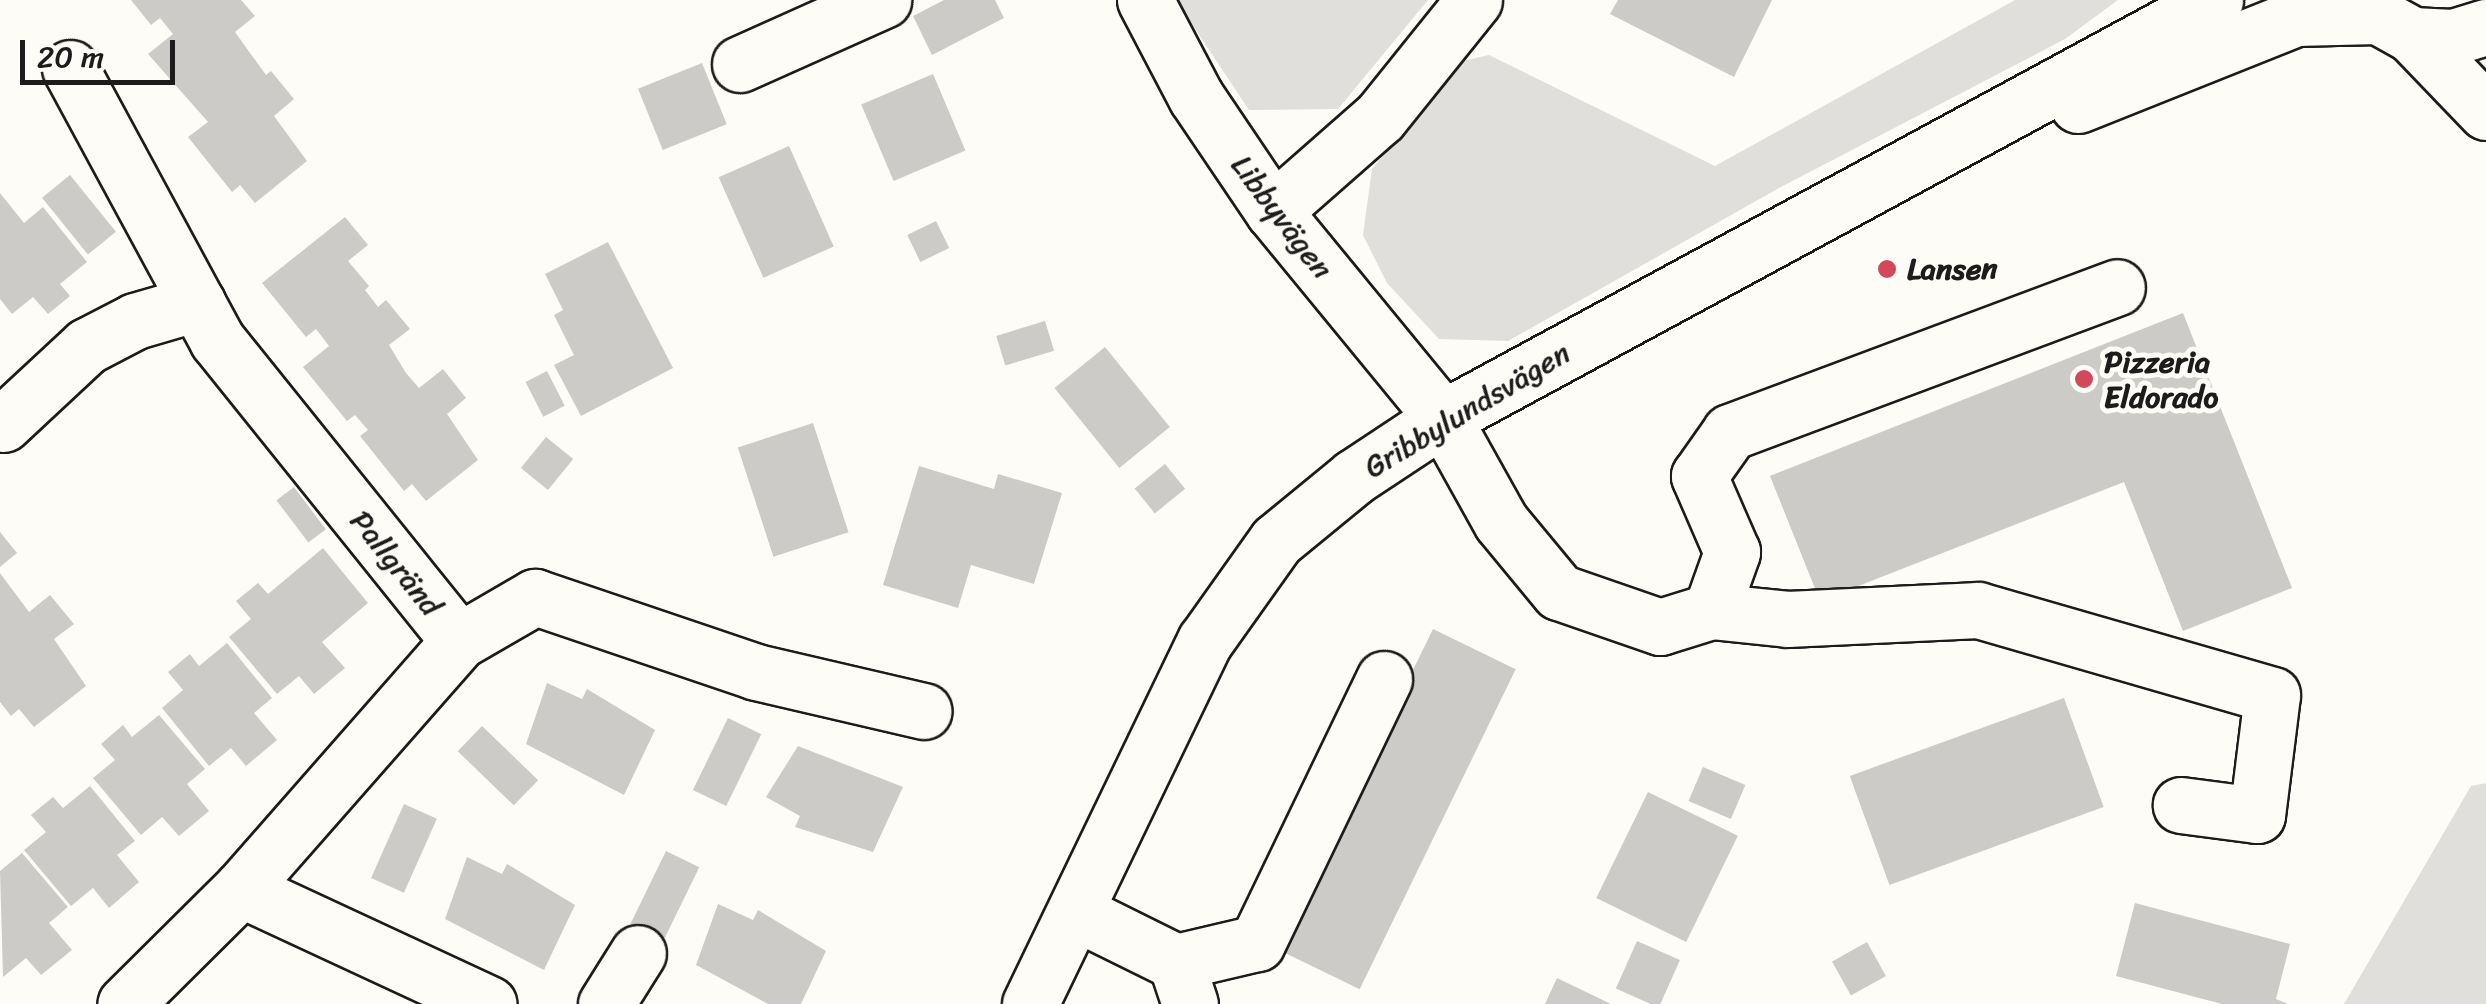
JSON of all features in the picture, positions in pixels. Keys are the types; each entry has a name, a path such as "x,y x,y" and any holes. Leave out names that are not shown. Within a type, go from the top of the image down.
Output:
{"street":[{"path":"740,64 884,0"},
{"name":"Libbyvägen","path":"1146,0 1196,98 1272,211 1443,418 1500,522 1559,592 1660,627 1712,611"},
{"path":"1272,211 1380,117 1474,0"},
{"path":"1973,131 2034,73 2154,0"},
{"name":"Gribbylundsvägen","path":"1030,1004 1205,642 1276,541 1354,477 1443,418 2214,0"},
{"path":"2385,17 2486,112"},
{"name":"Gribbylundsvägen","path":"1973,131 2104,98 2295,18 2385,17 2453,36 2486,27"},
{"name":"Pallgränd","path":"70,68 217,340 459,642 241,889 124,1004"},
{"path":"2117,288 1730,432 1698,476 1732,552 1712,611 1788,619 1978,610 2272,695 2257,815 2181,806"},
{"path":"3,424 87,346 136,321 197,303"},
{"path":"459,642 535,597 756,672 924,711"},
{"path":"1075,912 1183,983 1258,943 1384,679"},
{"path":"241,889 489,1004"},
{"path":"606,1004 638,954"}],"shaded area":[{"path":"1176,0 1428,0 1338,109 1249,110"},
{"path":"2015,0 2118,0 2065,39 1779,188 1508,341 1439,339 1387,283 1363,235 1372,169 1462,61 1489,55 1715,166"},
{"path":"2486,783 2486,1004 2344,1004 2471,786"}],"building":[{"path":"131,0 241,0 255,16 235,32 266,75 271,71 294,99 274,116 307,161 255,203 240,185 232,192 188,137 208,122 148,54 173,34 160,18 151,25"},
{"path":"944,0 995,0 1004,18 932,55 913,16"},
{"path":"1618,0 1772,0 1734,77 1610,14"},
{"path":"702,63 727,124 663,150 638,89"},
{"path":"933,74 965,150 894,181 861,104"},
{"path":"789,146 834,246 763,278 719,177"},
{"path":"70,175 116,232 88,254 42,198"},
{"path":"0,193 24,223 43,207 87,262 60,284 70,296 48,314 33,297 12,314 0,299"},
{"path":"345,217 368,245 348,261 369,286 365,290 378,307 386,300 410,329 389,345 406,373 419,388 443,369 466,398 447,414 478,460 426,501 412,484 404,491 360,436 368,430 355,415 347,421 303,367 329,346 316,329 306,337 262,283"},
{"path":"936,221 949,248 920,262 907,235"},
{"path":"608,242 673,368 581,416 554,365 574,355 554,315 563,310 545,274"},
{"path":"2183,313 2292,588 2183,631 2124,482 1820,601 1770,476"},
{"path":"1045,321 1054,351 1005,366 996,336"},
{"path":"1105,347 1170,427 1119,468 1054,388"},
{"path":"547,371 565,406 543,417 526,382"},
{"path":"813,423 849,532 773,557 738,447"},
{"path":"546,437 573,459 548,490 521,468"},
{"path":"1165,464 1185,489 1155,513 1135,489"},
{"path":"919,466 994,489 998,474 1062,493 1034,584 971,565 958,608 883,585"},
{"path":"294,487 326,529 308,543 276,500"},
{"path":"0,532 17,553 0,567"},
{"path":"323,548 368,603 322,642 345,668 314,694 299,676 277,694 229,637 251,619 236,601 258,583 268,594"},
{"path":"0,573 29,612 50,595 74,624 54,639 86,686 34,727 19,709 11,716 0,702"},
{"path":"1433,629 1516,669 1360,989 1277,949"},
{"path":"227,643 272,698 254,713 277,740 246,766 231,748 209,766 162,708 183,690 168,672 190,654 199,666"},
{"path":"547,683 582,699 587,689 655,730 624,795 526,744"},
{"path":"2064,698 2104,807 1889,885 1850,776"},
{"path":"159,715 205,769 187,784 209,811 179,836 162,817 141,835 93,778 115,760 101,744 123,725 132,737"},
{"path":"728,718 761,734 726,806 693,790"},
{"path":"482,726 538,780 514,805 458,751"},
{"path":"798,746 903,787 873,852 795,827 800,816 766,797"},
{"path":"1703,767 1745,785 1731,819 1689,801"},
{"path":"90,786 135,841 117,855 139,882 109,908 93,888 71,906 24,850 46,832 31,815 53,797 63,808"},
{"path":"1648,792 1738,836 1686,942 1596,898"},
{"path":"404,804 437,819 404,893 371,878"},
{"path":"666,851 699,867 664,940 630,924"},
{"path":"22,853 68,907 49,923 72,950 41,975 26,958 3,977 0,871"},
{"path":"467,857 502,874 507,864 575,905 544,970 445,919"},
{"path":"2135,903 2290,944 2276,999 2288,1004 2222,1004 2116,976"},
{"path":"718,904 753,920 758,910 826,951 801,1004 768,1004 696,965"},
{"path":"1637,941 1680,960 1660,1004 1651,1004 1616,989"},
{"path":"1867,942 1886,976 1851,996 1832,961"},
{"path":"1557,978 1611,1004 1545,1004"}],"place":[{"name":"Lansen","path":"1887,269"},
{"name":"Pizzeria Eldorado","path":"2084,379"}]}
